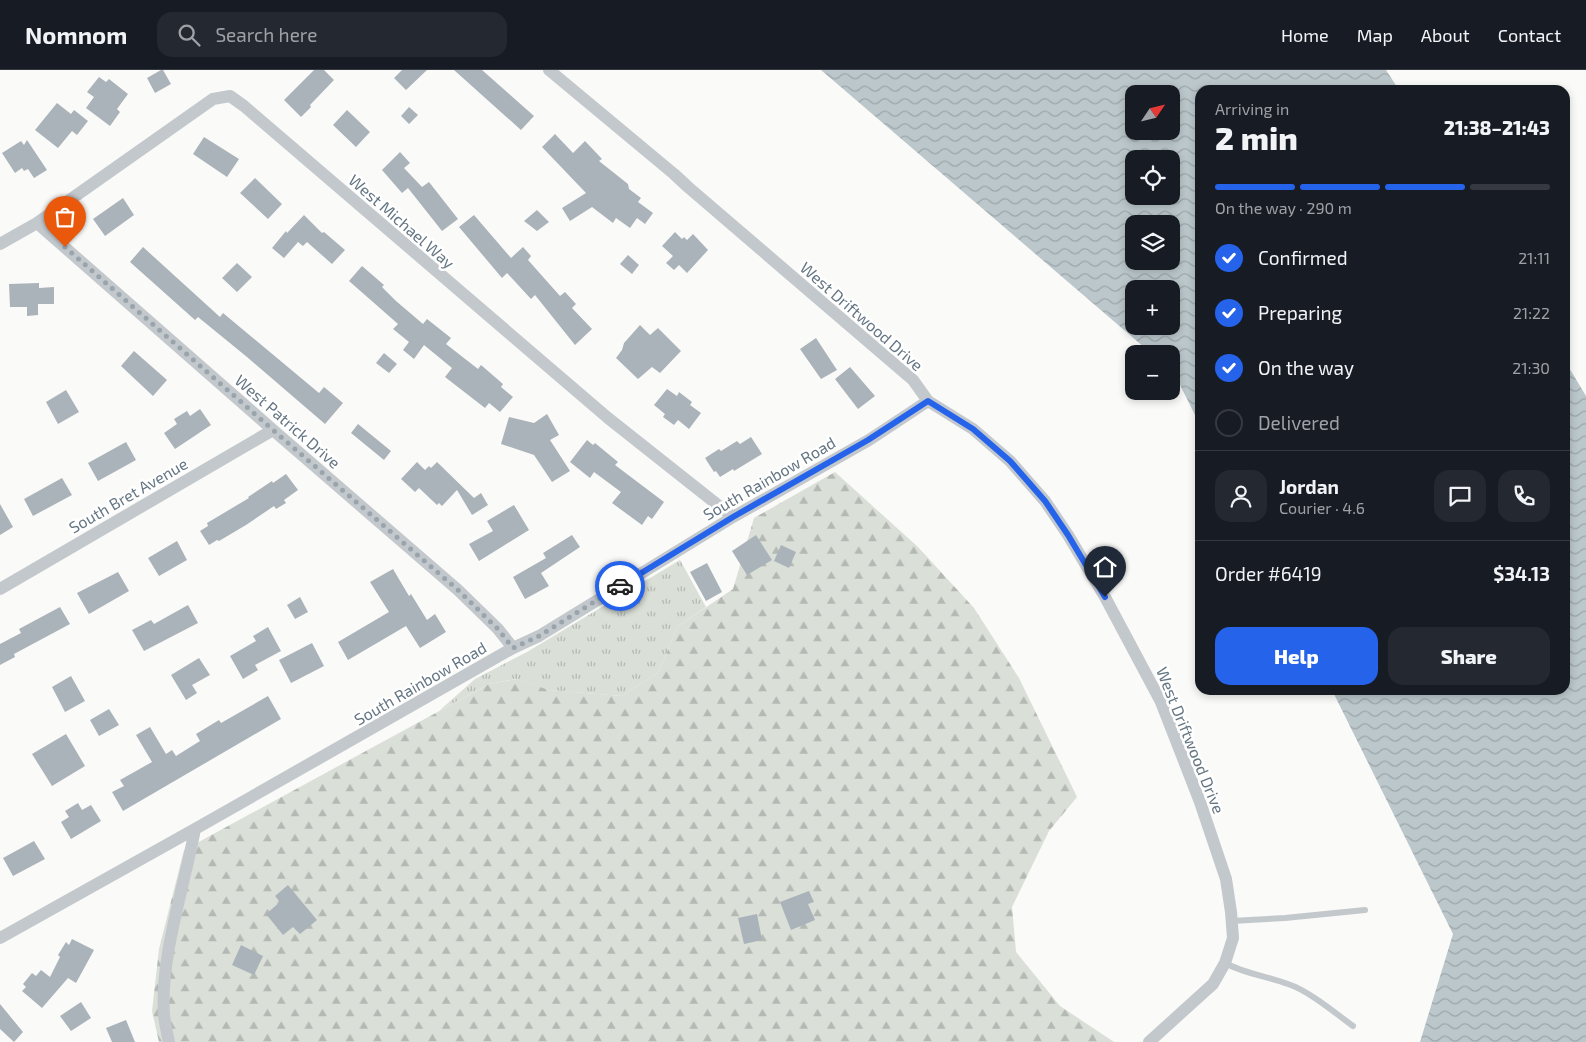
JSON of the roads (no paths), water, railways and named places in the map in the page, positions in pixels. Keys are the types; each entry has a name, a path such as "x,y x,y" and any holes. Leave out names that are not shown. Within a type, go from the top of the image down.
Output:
{"street":[{"name":"West Driftwood Drive","path":"549,70 674,174 914,380 928,401 973,429 1010,461 1045,501 1068,535 1096,582 1161,702 1200,802 1226,879 1233,938 1225,963 1213,984 1150,1042"},
{"name":"West Michael Way","path":"0,244 37,223 212,99 230,96 608,418 733,517"},
{"name":"West Patrick Drive","path":"37,223 458,590 498,629 513,648"},
{"name":"South Rainbow Road","path":"0,938 513,648 539,636 733,517 868,440 928,401"},
{"name":"South Bret Avenue","path":"0,589 273,430"},
{"path":"169,1042 164,1017 164,989 170,946 195,829"}],"lane":[{"path":"1232,921 1365,910"},
{"path":"1225,963 1255,975 1289,984 1316,999 1353,1026"}],"water":[{"path":"821,70 1386,70 1396,85 1195,85 1195,415 1180,385 1180,345 1142,345 1130,335 1180,335 1180,280 1125,280 1125,331"},
{"path":"1570,369 1586,396 1586,1042 1420,1042 1453,934 1334,695 1570,695"}]}
